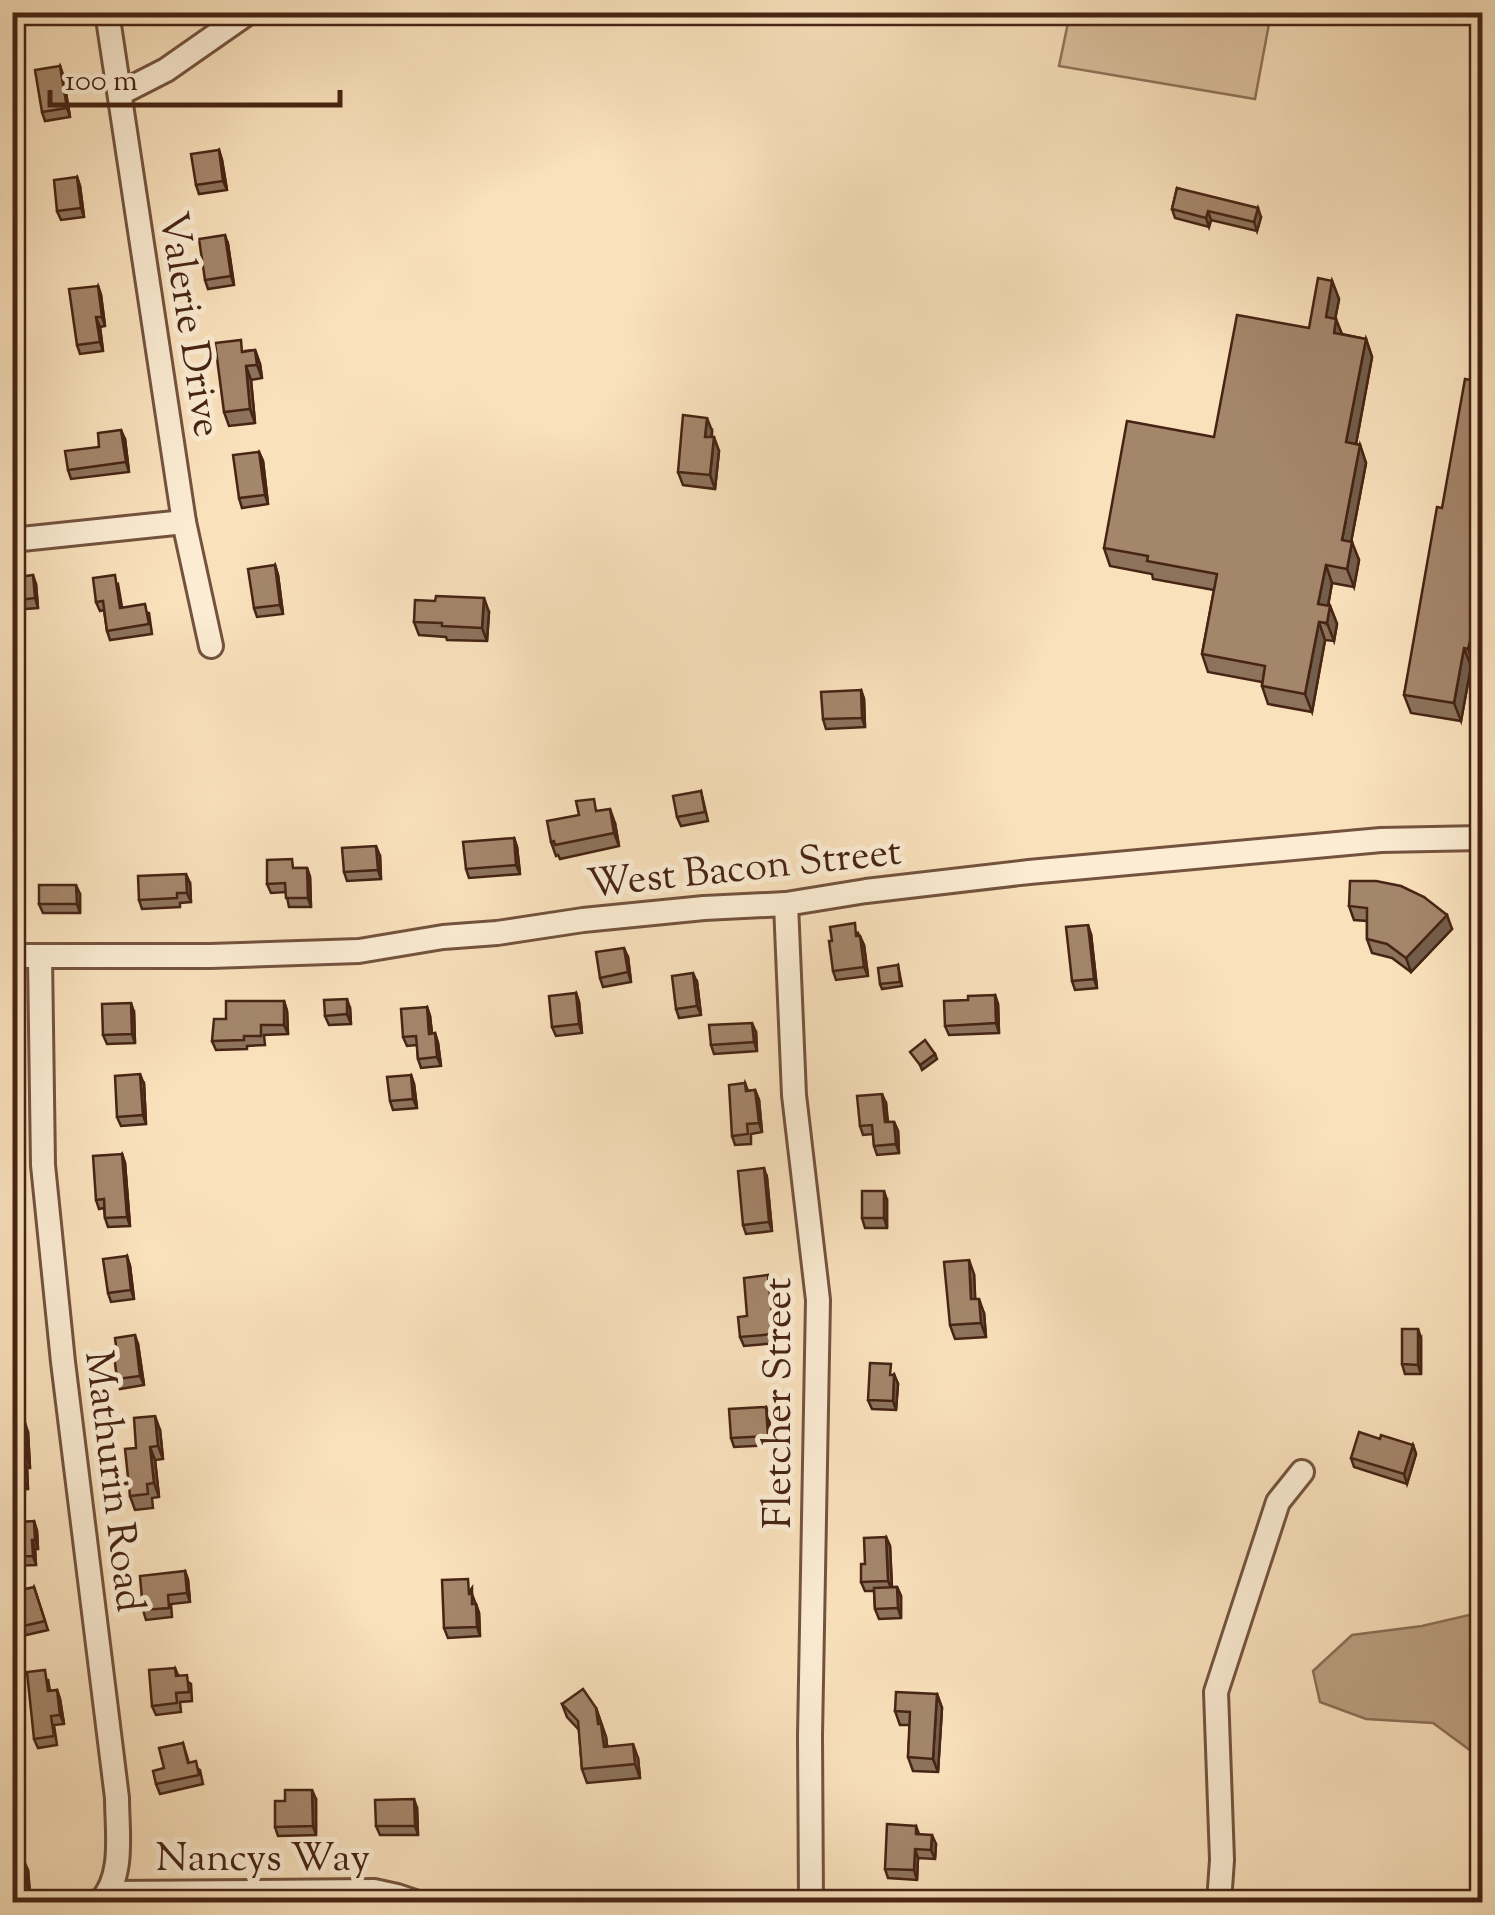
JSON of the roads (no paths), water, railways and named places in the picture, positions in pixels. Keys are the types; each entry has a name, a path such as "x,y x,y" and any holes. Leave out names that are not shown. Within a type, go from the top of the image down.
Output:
{"street":[{"name":"Valerie Drive","path":"107,12 184,522 211,646"},
{"path":"120,93 166,70 249,12"},
{"path":"12,540 184,522"},
{"name":"West Bacon Street","path":"12,956 360,951 583,920 786,904 1028,872 1381,840 1482,838"},
{"name":"Fletcher Street","path":"786,904 794,1096 818,1300 810,1736 812,1902"},
{"name":"Mathurin Road","path":"40,957 45,1184 117,1798 117,1866 105,1898"},
{"path":"1219,1902 1222,1860 1216,1692 1278,1502 1302,1472"},
{"name":"Nancys Way","path":"105,1898 374,1892 415,1902"}]}
